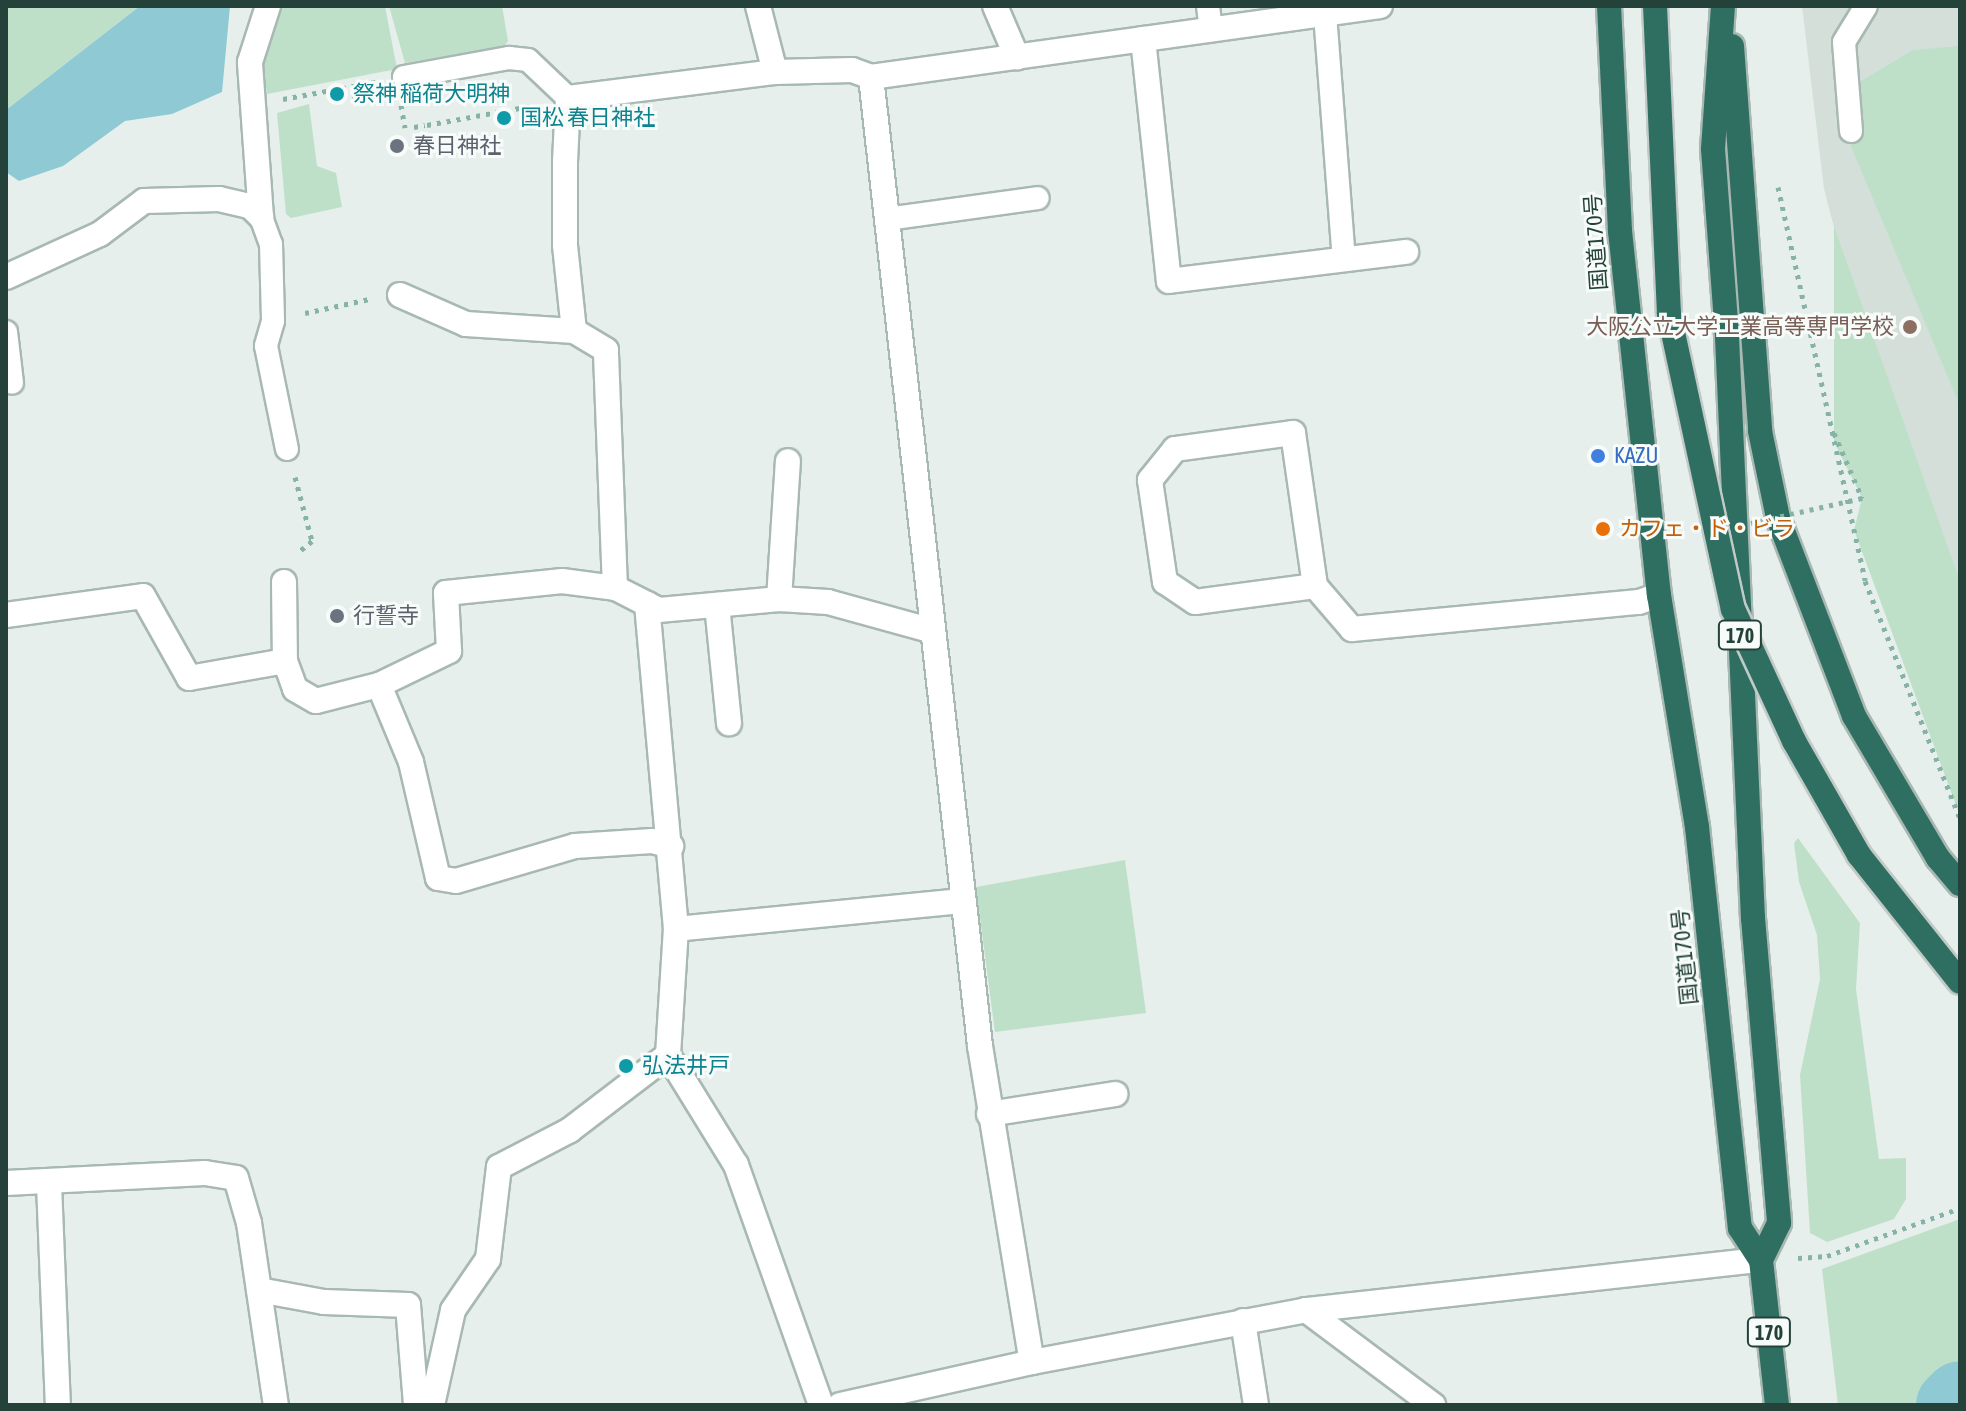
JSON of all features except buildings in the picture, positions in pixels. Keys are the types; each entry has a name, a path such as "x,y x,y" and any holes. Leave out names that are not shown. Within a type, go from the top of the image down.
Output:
{"highway":[{"name":"国道170号","path":"1609,6 1620,231 1659,595 1697,827 1740,1228 1761,1260"},
{"name":"170","path":"1655,6 1669,314 1733,609 1794,741 1859,855 1960,982"},
{"name":"170","path":"1723,6 1713,149 1727,337 1753,918 1779,1223 1761,1260 1777,1405"},
{"path":"1730,6 1760,431 1778,518 1854,716 1938,858 1960,884"}],"street":[{"path":"261,217 250,62 268,6"},
{"path":"758,6 775,72"},
{"path":"995,6 1017,57"},
{"path":"574,331 565,245 568,98 775,72 852,70 871,77 1143,39 1210,18 1325,14 1367,7"},
{"path":"1143,39 1169,281 1406,252"},
{"path":"871,77 989,1114 1032,1362"},
{"path":"6,277 100,234 144,201 219,199 250,206 261,217"},
{"path":"400,295 466,324 574,331 606,350 615,588"},
{"path":"1315,586 1195,602 1165,582 1150,480 1175,449 1293,433 1315,586 1352,629 1639,602 1659,595"},
{"path":"779,599 788,461"},
{"path":"284,582 285,661 295,689 316,701 379,685 449,651 446,593 562,581 615,588 659,610 779,599 828,602 933,631"},
{"path":"6,615 143,596 189,678 285,661"},
{"path":"647,604 676,929 668,1055 736,1165 821,1405"},
{"path":"717,605 729,723"},
{"path":"379,685 411,762 438,878 456,881 575,846 652,841 671,846"},
{"path":"676,929 963,901"},
{"path":"432,1405 453,1310 488,1259 499,1167 570,1130 668,1055"},
{"path":"989,1114 1115,1094"},
{"path":"6,1183 49,1184 205,1173 236,1178 249,1223 276,1405"},
{"path":"49,1184 58,1405"},
{"path":"840,1405 1032,1362 1306,1310 1761,1260"},
{"path":"259,1290 324,1302 408,1305 416,1405"},
{"path":"1306,1310 1433,1405"},
{"path":"1243,1321 1256,1405"}],"lane":[{"path":"1851,131 1844,42 1866,6 1874,6"},
{"path":"1325,14 1344,259"},
{"path":"404,77 528,60 568,98"},
{"path":"887,219 1038,198"},
{"path":"261,217 271,244 273,321 266,346 287,449"},
{"path":"6,332 12,383"}],"path":[{"path":"280,100 404,77"},
{"path":"414,127 526,107"},
{"path":"1775,175 1865,581 1960,818"},
{"path":"273,321 400,295"},
{"path":"1751,523 1862,498 1829,421"},
{"path":"284,582 286,562 312,541 287,449"},
{"path":"1761,1260 1827,1256 1960,1208"}],"shaded area":[{"name":"大阪公立大学工業高等専門学校","path":"1802,6 1960,6 1960,600 1886,427 1824,189"}],"green space":[{"path":"6,6 140,6 6,110"},
{"path":"280,6 385,6 397,69 267,94 262,62"},
{"path":"389,6 502,6 508,41 504,47 405,63"},
{"path":"1960,46 1960,406 1845,132 1858,83 1913,50"},
{"path":"309,104 317,166 336,173 342,207 291,218 286,214 277,113"},
{"path":"1834,226 1960,581 1960,816 1854,530 1862,498 1834,442"},
{"path":"1798,838 1860,923 1856,989 1879,1159 1906,1158 1906,1199 1894,1219 1827,1242 1810,1233 1800,1075 1820,979 1817,935 1799,882 1794,843"},
{"path":"1125,860 1146,1013 995,1032 976,887"},
{"path":"1960,1219 1960,1362 1927,1405 1838,1405 1822,1269"}],"water":[{"path":"140,6 230,6 222,92 172,114 125,121 63,166 19,181 6,172 6,110"}],"waterway":[{"path":"1952,1405 1960,1397"}],"place":[{"name":"祭神 稲荷大明神","path":"337,94"},
{"name":"国松 春日神社","path":"504,118"},
{"name":"春日神社","path":"397,146"},
{"name":"大阪公立大学工業高等専門学校","path":"1910,327"},
{"name":"KAZU","path":"1598,456"},
{"name":"カフェ・ド・ビラ","path":"1603,529"},
{"name":"行誓寺","path":"337,616"},
{"name":"弘法井戸","path":"626,1066"}]}
